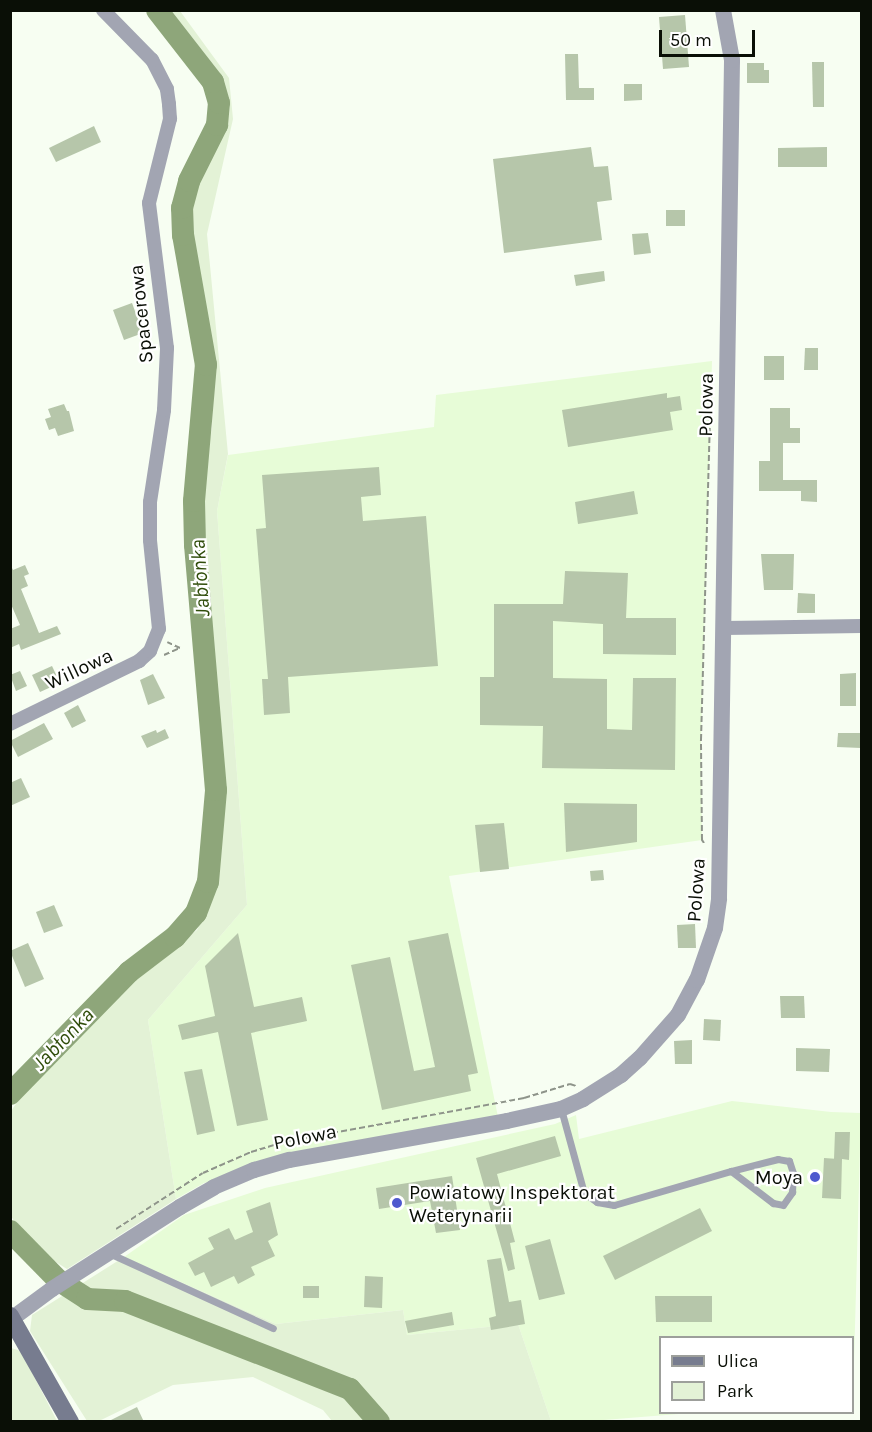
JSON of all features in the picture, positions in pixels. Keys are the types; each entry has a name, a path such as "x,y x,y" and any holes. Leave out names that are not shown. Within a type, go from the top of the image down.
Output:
{"main road":[{"path":"11,1318 70,1422"}],"street":[{"name":"Spacerowa","path":"103,10 152,60 167,89 171,120 149,203 167,348 164,410 150,502 150,540 160,640"},
{"name":"Polowa","path":"11,1318 52,1289 214,1187 254,1170 290,1160 507,1121 561,1109 583,1099 621,1075 659,1038 678,1014 697,980 710,944 719,898 732,60 723,10"},
{"path":"723,628 861,626"},
{"name":"Willowa","path":"10,724 139,662 160,640"}],"lane":[{"path":"561,1109 584,1193 597,1202 614,1205 731,1171 778,1159 789,1161 793,1173 792,1192 783,1205 773,1203 731,1171"},
{"path":"109,1253 273,1328"}],"path":[{"path":"711,380 701,740 702,840 711,848"},
{"path":"160,640 180,648 162,656"},
{"path":"114,1232 122,1224 203,1173 250,1152 288,1141 524,1098 570,1084 576,1086 583,1099"}],"shaded area":[{"path":"712,361 701,740 702,840 449,876 498,1117 204,1183 176,1199 148,1020 247,905 217,511 228,455 434,427 436,395"},
{"path":"732,1101 861,1113 854,1362 854,1336 659,1336 659,1414 678,1414 591,1421 551,1421 518,1324 407,1335 403,1310 276,1324 124,1257 184,1215 265,1188 555,1124 576,1115 579,1139"}],"green space":[{"path":"167,11 180,11 229,78 233,119 207,234 228,454 217,511 247,905 148,1020 176,1199 67,1269 29,1245 11,1216 11,1111 34,1078 140,975 197,930 214,896 223,824 200,516 201,484 212,428 213,368 191,220 196,186 224,124 224,104 218,84"},
{"path":"124,1257 276,1324 403,1310 407,1335 518,1324 551,1421 332,1421 323,1410 253,1377 173,1385 99,1421 87,1421 30,1331 32,1315"},
{"path":"11,1348 21,1351 57,1421 11,1422"}],"building":[{"path":"685,15 689,67 663,69 659,17"},
{"path":"565,54 578,54 579,88 594,88 594,100 566,100"},
{"path":"812,62 824,62 824,107 813,107"},
{"path":"747,63 764,63 764,70 769,70 769,83 747,83"},
{"path":"624,84 642,84 642,100 624,101"},
{"path":"94,126 101,142 56,162 49,148"},
{"path":"591,147 594,167 608,166 612,200 597,202 602,240 504,253 493,159"},
{"path":"827,147 827,167 778,167 778,148"},
{"path":"666,210 685,210 685,226 666,226"},
{"path":"648,233 651,253 634,255 632,234"},
{"path":"604,271 605,281 576,286 574,275"},
{"path":"132,303 143,333 124,340 113,310"},
{"path":"805,348 818,348 818,370 804,370"},
{"path":"764,356 784,356 784,380 764,380"},
{"path":"667,393 667,398 680,396 682,410 670,412 673,430 568,447 562,410"},
{"path":"64,404 69,411 74,431 58,436 55,428 49,430 45,419 51,417 48,409"},
{"path":"770,408 790,408 790,428 800,428 800,443 783,443 783,480 817,480 817,502 801,501 801,491 759,491 759,461 770,461"},
{"path":"379,467 381,495 361,497 363,521 426,516 438,666 288,677 290,713 264,715 262,679 268,679 256,529 266,528 262,475"},
{"path":"634,491 638,514 578,524 575,502"},
{"path":"761,554 794,554 793,590 764,590"},
{"path":"10,564 13,570 25,565 29,574 24,576 28,586 21,589 39,633 57,626 61,634 21,650 19,644 10,648 10,629 20,625 10,602"},
{"path":"565,571 628,573 626,618 676,618 676,655 603,654 603,624 553,621 553,678 607,679 607,729 632,730 633,678 676,678 675,770 542,768 543,726 480,725 480,677 494,677 494,604 563,604"},
{"path":"798,593 815,594 815,613 797,613"},
{"path":"52,666 60,683 40,692 32,675"},
{"path":"20,671 27,686 16,691 10,675"},
{"path":"856,673 856,706 840,706 840,674"},
{"path":"153,674 165,698 148,705 140,680"},
{"path":"78,705 86,721 72,728 64,713"},
{"path":"44,723 53,739 18,757 10,741"},
{"path":"165,729 169,738 147,748 141,736"},
{"path":"838,733 861,733 861,748 837,747"},
{"path":"21,778 30,797 10,806 10,783"},
{"path":"564,803 637,804 637,842 566,852"},
{"path":"504,823 509,869 480,872 475,825"},
{"path":"603,870 604,880 591,881 590,871"},
{"path":"54,905 63,926 44,933 36,912"},
{"path":"695,924 696,948 678,948 677,925"},
{"path":"238,933 254,1007 302,997 307,1021 251,1033 268,1120 237,1126 218,1032 182,1040 178,1025 215,1016 205,966"},
{"path":"448,933 478,1073 468,1075 471,1091 382,1110 351,965 390,957 414,1071 435,1067 408,941"},
{"path":"28,943 44,979 25,987 10,951"},
{"path":"780,996 804,996 805,1018 781,1018"},
{"path":"704,1019 721,1020 720,1041 703,1040"},
{"path":"692,1040 692,1064 675,1064 674,1041"},
{"path":"796,1048 830,1049 829,1072 796,1071"},
{"path":"202,1069 215,1131 197,1135 184,1072"},
{"path":"835,1132 850,1132 849,1160 842,1159 841,1199 822,1198 824,1158 834,1159"},
{"path":"555,1136 561,1156 497,1174 515,1242 510,1243 515,1269 508,1271 476,1158"},
{"name":"Powiatowy Inspektorat Weterynarii","path":"452,1176 460,1230 436,1233 430,1201 379,1209 376,1188"},
{"path":"270,1202 278,1235 268,1241 275,1256 251,1267 255,1275 238,1284 234,1276 211,1287 204,1272 195,1276 188,1263 214,1249 208,1238 229,1228 235,1240 253,1232 246,1211"},
{"path":"700,1208 712,1231 615,1280 603,1256"},
{"path":"550,1239 565,1294 539,1300 525,1246"},
{"path":"501,1258 509,1302 521,1300 525,1324 491,1330 489,1318 496,1316 487,1260"},
{"path":"365,1276 383,1277 382,1308 364,1307"},
{"path":"303,1286 319,1286 319,1298 303,1298"},
{"path":"655,1296 712,1296 712,1322 656,1322"},
{"path":"452,1312 454,1325 408,1333 405,1321"},
{"path":"137,1407 144,1422 107,1422"}],"waterway":[{"name":"Jabłonka","path":"10,1094 129,972 175,937 196,913 208,882 216,790 195,545 194,501 206,365 183,235 182,208 189,181 217,125 219,103 213,82 157,10"},
{"name":"Jabłonka","path":"10,1231 58,1280 87,1299 125,1301 350,1389 379,1422"}],"place":[{"name":"Moya","path":"815,1177"},
{"name":"Powiatowy Inspektorat Weterynarii","path":"397,1203"}]}
